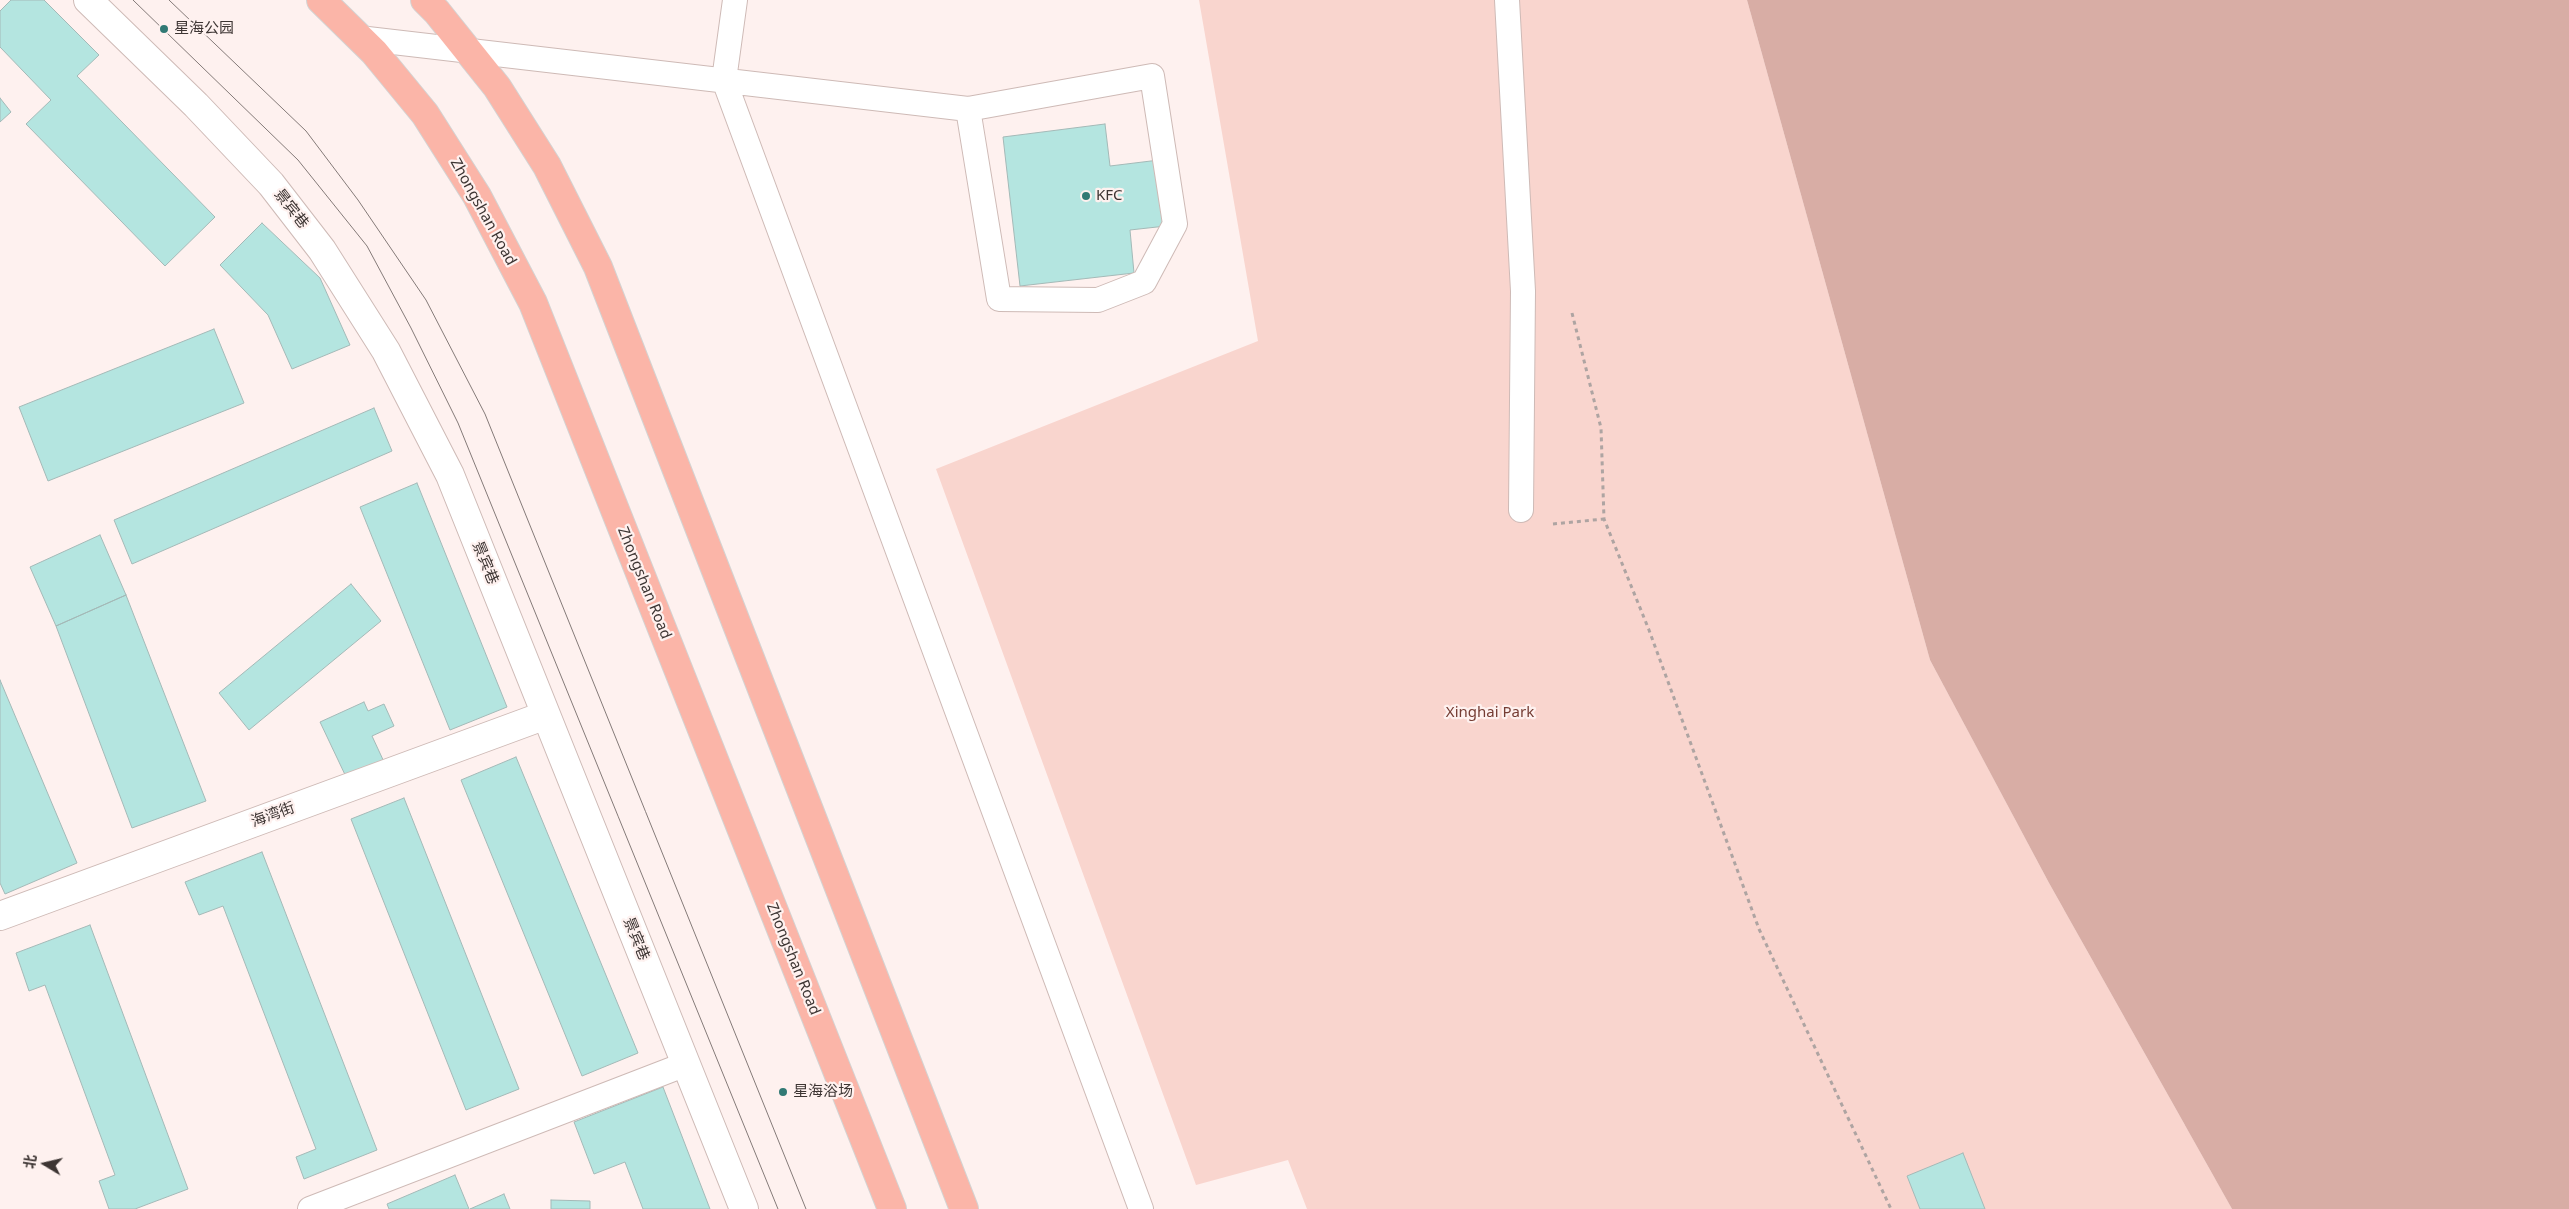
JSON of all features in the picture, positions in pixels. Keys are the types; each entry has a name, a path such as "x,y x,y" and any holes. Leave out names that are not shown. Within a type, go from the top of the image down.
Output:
{"highway":[{"name":"Zhongshan Road","path":"321,0 359,38 424,114 477,196 533,303 892,1209"},
{"path":"425,0 498,87 547,166 598,267 964,1209"}],"street":[{"name":"景宾巷","path":"88,0 196,105 271,184 322,250 386,351 450,474 744,1209"},
{"name":"海湾街","path":"0,916 546,715"}],"lane":[{"path":"735,0 724,80 1141,1209"},
{"path":"1507,0 1523,292 1521,510"},
{"path":"359,38 968,109 1152,76 1175,224 1144,282 1098,300 999,299 968,109"},
{"path":"310,1209 686,1064"}],"path":[{"path":"1572,313 1601,428 1604,519 1649,630 1759,929 1890,1209"},
{"path":"1521,510 1547,525 1604,519"}],"green space":[{"name":"Xinghai Park","path":"1199,0 1747,0 1930,660 2049,883 2232,1209 1307,1209 1288,1160 1196,1185 936,469 1258,341"}],"shaded area":[{"path":"1747,0 2569,0 2569,1209 2232,1209 2049,883 1930,660"}],"building":[{"path":"11,0 44,0 99,55 77,76 215,217 165,266 26,124 51,100 0,47 0,11"},
{"path":"0,98 11,112 0,122"},
{"name":"KFC","path":"1105,124 1110,166 1159,160 1166,226 1130,230 1134,273 1020,286 1003,137"},
{"path":"262,223 320,278 350,345 292,369 268,315 220,265"},
{"path":"214,329 244,403 48,481 19,407"},
{"path":"374,408 392,451 132,564 114,520"},
{"path":"417,483 507,707 450,730 360,507"},
{"path":"100,535 126,595 56,626 30,567"},
{"path":"351,584 381,621 249,730 219,693"},
{"path":"126,595 206,801 132,828 56,626"},
{"path":"0,680 77,863 5,894 0,883"},
{"path":"364,702 368,711 384,704 394,726 372,736 385,764 348,781 320,722"},
{"path":"516,757 638,1053 582,1076 461,780"},
{"path":"404,798 519,1089 466,1110 351,819"},
{"path":"262,852 377,1150 304,1179 296,1157 316,1149 223,906 199,915 185,882"},
{"path":"90,925 188,1189 135,1209 109,1209 99,1181 115,1175 45,985 29,991 16,953"},
{"path":"663,1087 710,1209 643,1209 625,1162 594,1174 574,1122"},
{"path":"1963,1153 1985,1209 1920,1209 1907,1176"},
{"path":"455,1175 469,1209 389,1209 387,1204"},
{"path":"504,1194 510,1209 470,1209"},
{"path":"551,1200 590,1201 590,1209 551,1209"}],"tram line":[{"path":"133,0 298,160 367,246 411,328 458,423 778,1209"},
{"path":"169,0 306,131 358,200 426,300 485,414 806,1209"}],"place":[{"name":"星海公园","path":"164,29"},
{"name":"KFC","path":"1086,196"},
{"name":"星海浴场","path":"783,1092"}]}
